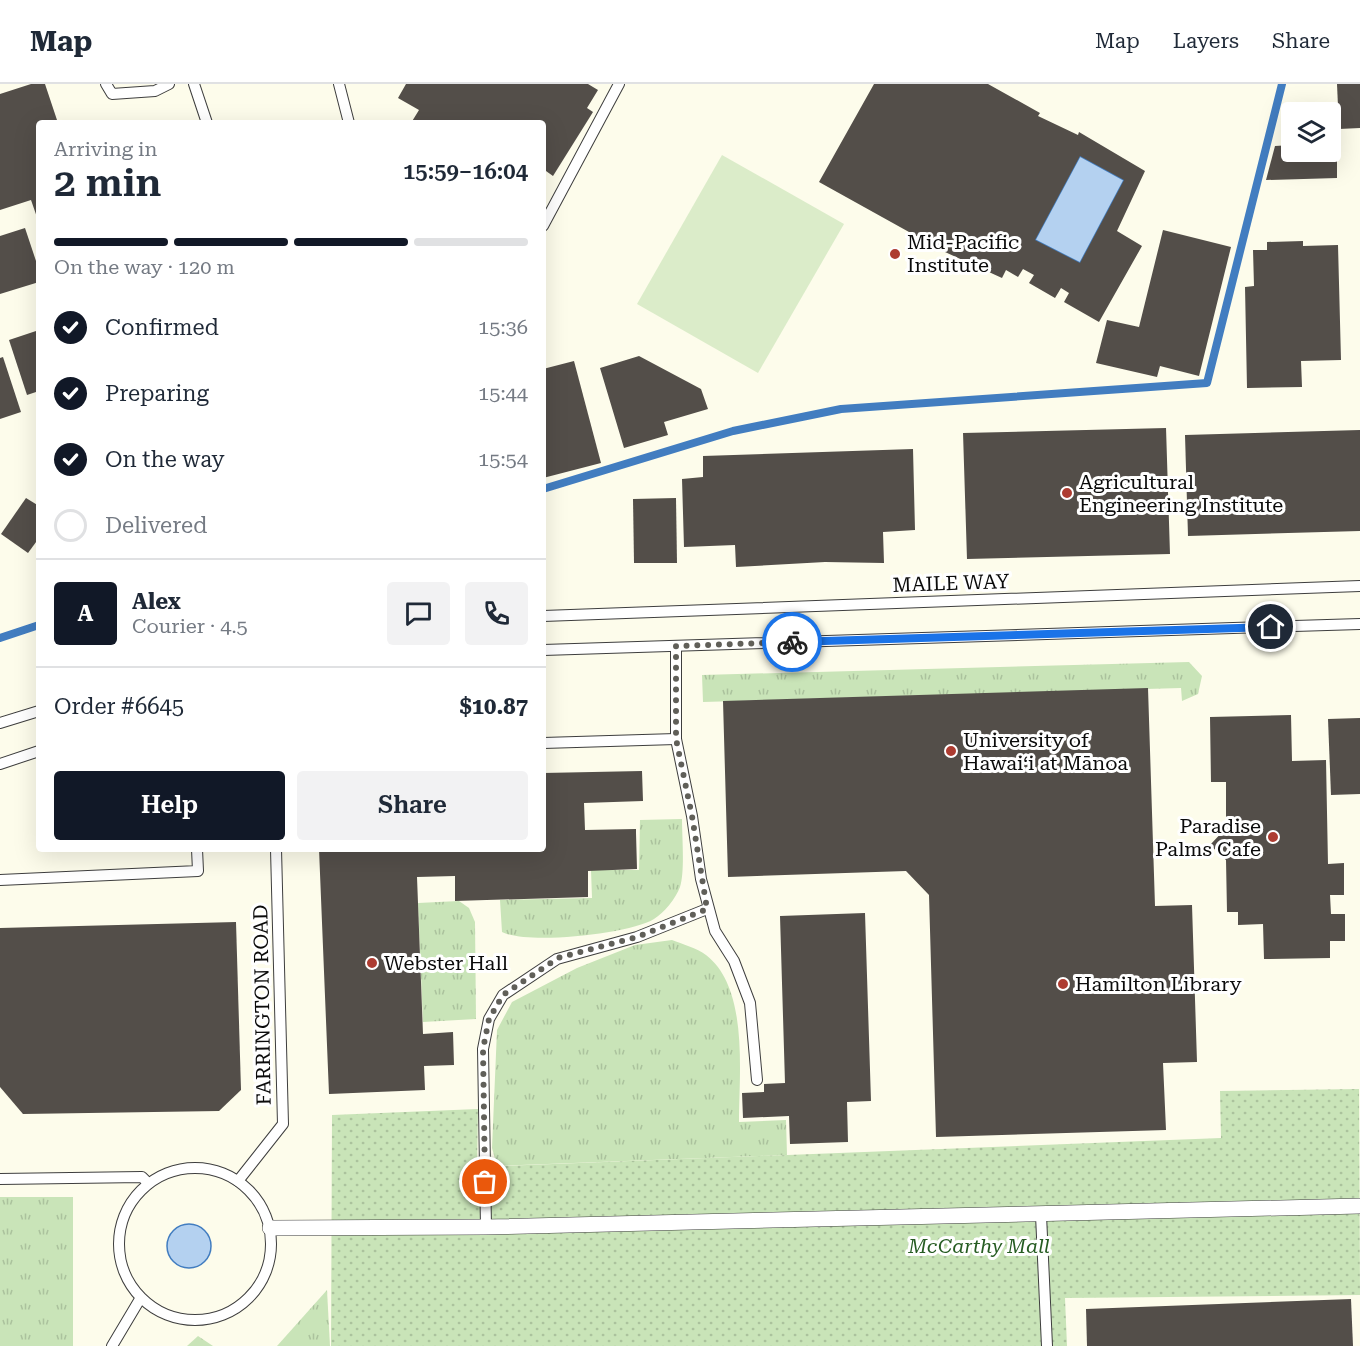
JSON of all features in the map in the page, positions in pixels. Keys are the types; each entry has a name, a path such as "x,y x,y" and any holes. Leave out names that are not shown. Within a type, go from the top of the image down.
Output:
{"street":[{"path":"270,1228 486,1227 1360,1206"}],"lane":[{"path":"106,84 112,94 155,91 169,84"},
{"path":"194,84 206,120"},
{"path":"339,84 348,120"},
{"path":"546,220 619,84"},
{"name":"MAILE WAY","path":"546,616 1360,586"},
{"path":"546,650 1360,624"},
{"path":"676,646 676,739 692,816 707,909 715,931 734,961 750,1003 757,1080"},
{"path":"0,723 36,712"},
{"path":"546,743 676,739"},
{"path":"0,764 36,752"},
{"path":"0,880 198,872 197,852"},
{"name":"FARRINGTON ROAD","path":"238,1181 283,1124 276,852"},
{"path":"486,1227 483,1049 489,1019 503,995 558,958 637,937 707,909"},
{"path":"193,1168 216,1171 238,1181 252,1194 263,1210 270,1228 272,1251 266,1274 254,1293 237,1309 216,1318 192,1321 170,1317 140,1299 121,1269 117,1245 121,1221 131,1200 148,1183 169,1172 193,1168"},
{"path":"0,1179 142,1177 148,1183"},
{"path":"1041,1215 1047,1346"},
{"path":"112,1346 140,1299"}],"green space":[{"path":"722,155 844,224 758,373 637,304"},
{"path":"1189,662 1202,676 1198,694 1182,701 1181,688 703,702 702,675"},
{"path":"682,819 682,880 676,896 654,919 624,929 555,938 515,936 502,932 500,900 592,898 591,870 639,870 640,820"},
{"path":"459,901 469,908 475,922 476,1019 423,1022 418,903"},
{"path":"672,940 706,955 720,970 729,988 739,1032 739,1122 786,1120 787,1155 497,1166 492,1148 497,1030 512,1002 577,968 635,945"},
{"name":"McCarthy Mall","path":"1359,1089 1360,1295 1065,1298 1067,1346 331,1346 332,1115 478,1109 477,1167 1221,1138 1220,1091"},
{"path":"0,1197 73,1197 73,1346 0,1346"},
{"path":"327,1290 330,1346 277,1346"},
{"path":"198,1336 213,1346 187,1346"}],"water":[{"path":"1080,156 1124,180 1080,263 1035,240"},
{"path":"189,1224 205,1230 211,1246 205,1262 189,1268 173,1262 167,1246 173,1230"}],"building":[{"path":"31,84 45,84 57,120 36,120 36,214 31,200 0,210 0,94"},
{"path":"406,84 588,84 598,90 587,108 593,112 553,176 546,171 546,120 413,120 419,110 398,98"},
{"path":"874,84 988,84 1040,113 1038,116 1078,135 1079,132 1145,171 1117,231 1142,246 1099,322 1064,302 1069,293 1061,288 1055,298 1029,283 1034,275 1023,269 1018,277 1006,270 1002,278 945,252 819,182","holes":["1080,156 1124,180 1080,263 1035,240"]},
{"path":"1337,84 1360,84 1360,128 1341,129 1341,102 1338,102"},
{"path":"1275,146 1281,146 1281,162 1337,162 1337,178 1266,180"},
{"path":"25,228 36,261 36,283 0,294 0,236"},
{"path":"1163,230 1231,247 1199,376 1160,366 1157,377 1096,363 1107,320 1139,327"},
{"path":"1303,241 1303,246 1338,245 1341,360 1301,361 1302,387 1247,388 1245,287 1254,286 1253,250 1267,250 1267,242"},
{"path":"36,331 36,392 27,395 9,340"},
{"path":"639,356 701,389 708,409 664,422 668,435 624,448 600,368"},
{"path":"3,357 21,412 0,419 0,358"},
{"path":"574,361 601,463 546,477 546,368"},
{"name":"Agricultural Engineering Institute","path":"1166,428 1170,554 967,559 963,433"},
{"path":"1360,430 1360,531 1188,536 1185,435"},
{"path":"913,449 915,530 883,532 884,563 825,562 736,567 735,545 684,547 682,479 703,477 703,456"},
{"path":"26,498 36,504 36,542 28,553 1,534"},
{"path":"676,498 677,563 634,563 633,499"},
{"name":"Hamilton Library","path":"1148,688 1155,906 1192,905 1197,1062 1163,1063 1166,1130 936,1137 929,895 906,871 728,877 723,701"},
{"name":"Paradise Palms Cafe","path":"1291,715 1292,761 1326,760 1328,864 1344,863 1344,895 1330,895 1331,914 1345,914 1345,941 1330,941 1330,958 1264,959 1263,924 1238,925 1238,912 1227,912 1226,860 1210,845 1226,828 1226,782 1211,782 1210,717"},
{"path":"1360,718 1360,794 1331,795 1328,719"},
{"name":"Webster Hall","path":"642,771 643,801 584,803 585,830 636,829 637,869 588,871 588,897 455,901 455,876 417,877 423,1034 453,1032 454,1065 424,1066 425,1090 329,1094 319,852 546,852 546,773"},
{"path":"865,913 871,1101 847,1102 848,1142 790,1144 789,1116 743,1118 742,1093 764,1092 764,1084 785,1083 780,916"},
{"path":"236,922 241,1090 219,1111 23,1114 0,1087 0,928"},
{"path":"1351,1299 1353,1346 1087,1346 1086,1309"}],"waterway":[{"path":"546,488 733,431 841,409 1207,383 1282,84"},
{"path":"0,638 36,626"}],"way so far":[{"path":"485,1182 483,1049 489,1019 503,995 558,958 637,937 707,909 692,816 676,739 676,646 792,642"}],"place":[{"name":"Mid-Pacific Institute","path":"895,254"},
{"name":"Agricultural Engineering Institute","path":"1067,493"},
{"name":"University of Hawaiʻi at Mānoa","path":"951,751"},
{"name":"Paradise Palms Cafe","path":"1273,837"},
{"name":"Webster Hall","path":"372,963"},
{"name":"Hamilton Library","path":"1063,984"}],"route":[{"path":"792,642 1271,627"}]}
